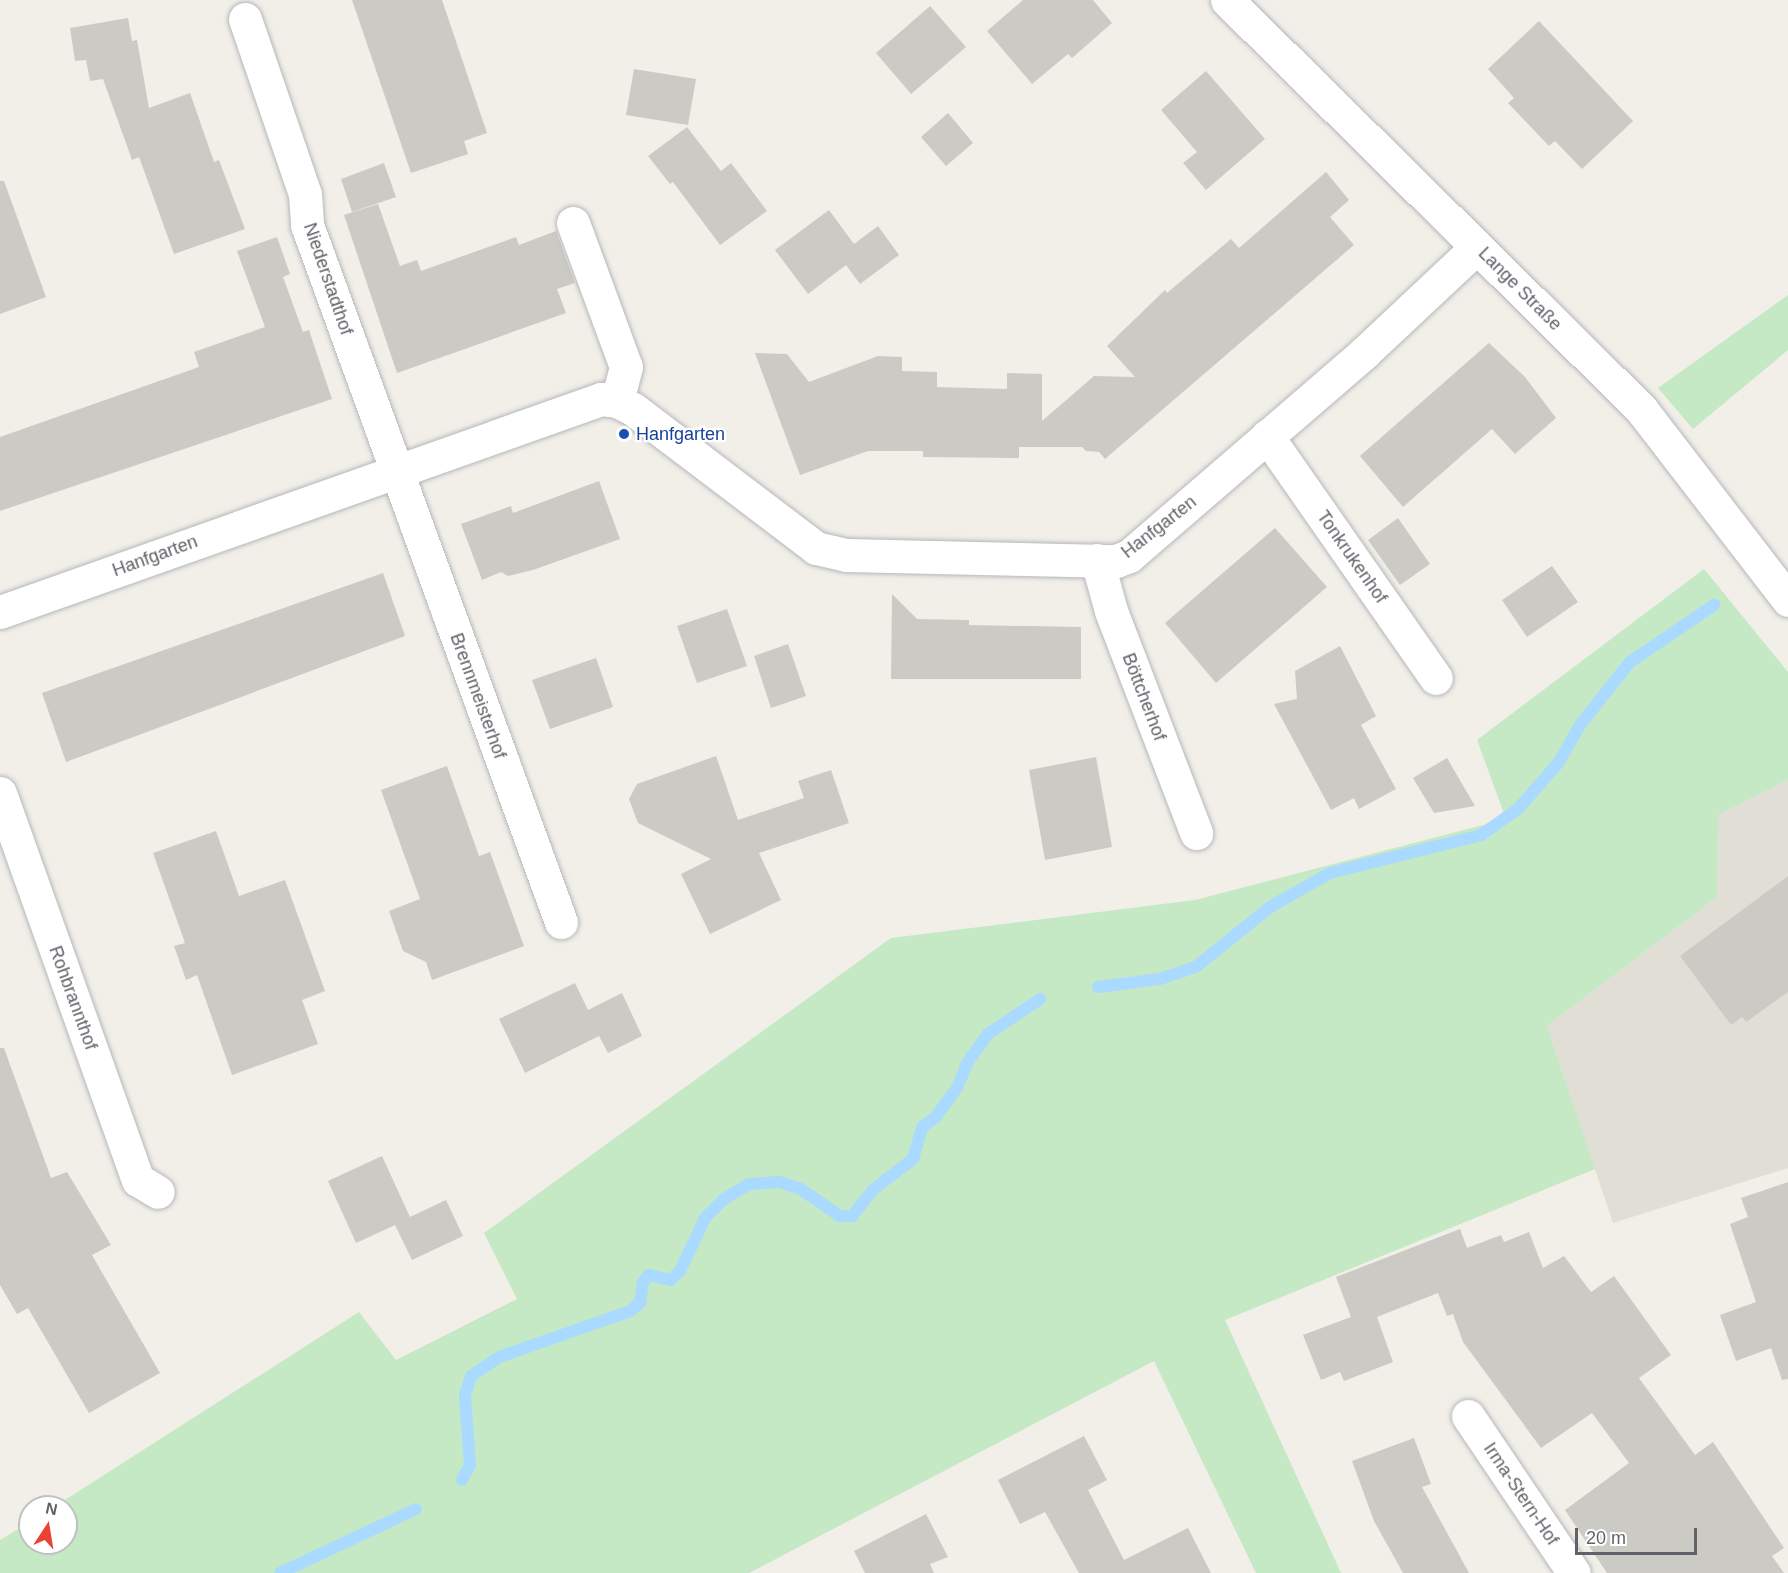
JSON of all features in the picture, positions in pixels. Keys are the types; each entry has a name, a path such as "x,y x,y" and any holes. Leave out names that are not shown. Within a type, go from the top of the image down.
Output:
{"street":[{"name":"Lange Straße","path":"1227,0 1641,409 1788,600"},
{"name":"Niederstadthof","path":"245,19 305,194 307,225 395,470"},
{"path":"573,223 626,367 617,400"},
{"name":"Hanfgarten","path":"0,612 395,470 602,399 617,400 816,548 846,555 1116,561 1129,556 1364,353 1477,247"},
{"name":"Tonkrukenhof","path":"1268,436 1436,678"},
{"name":"Brennmeisterhof","path":"395,470 561,922"},
{"name":"Böttcherhof","path":"1097,560 1111,611 1196,833"},
{"name":"Rohbrannthof","path":"0,793 138,1180 158,1192"},
{"name":"Irma-Stern-Hof","path":"1468,1416 1574,1573"}],"shaded area":[{"path":"1788,780 1788,1168 1613,1223 1547,1026 1717,897 1718,815"}],"green space":[{"path":"1788,295 1788,350 1693,429 1658,388"},
{"path":"1704,569 1788,672 1788,780 1718,815 1717,897 1547,1026 1595,1169 1225,1320 1341,1573 1256,1573 1154,1361 749,1573 0,1573 0,1540 18,1529 18,1555 78,1555 78,1495 73,1495 359,1312 396,1360 517,1299 484,1233 891,938 1195,900 1506,819 1477,740"}],"building":[{"path":"352,0 442,0 487,133 464,141 468,154 411,173"},
{"path":"1023,0 1093,0 1112,23 1072,58 1068,54 1032,84 987,31"},
{"path":"930,6 966,47 911,94 876,53"},
{"path":"128,18 132,41 137,40 149,108 190,93 214,162 219,160 245,229 174,254 139,157 132,160 103,79 90,81 86,60 75,61 70,28"},
{"path":"1539,21 1633,121 1582,169 1555,141 1549,146 1508,103 1514,98 1488,69"},
{"path":"634,69 696,79 688,125 626,115"},
{"path":"1206,71 1265,139 1206,190 1183,163 1197,152 1161,110"},
{"path":"948,113 973,143 946,166 921,137"},
{"path":"687,127 721,171 731,163 767,211 720,245 673,182 670,184 648,156"},
{"path":"384,163 396,197 352,212 341,179"},
{"path":"1326,172 1349,200 1330,217 1354,245 1105,459 1099,452 1086,451 1082,447 1019,447 1019,458 923,457 923,451 868,451 800,475 755,353 787,354 809,382 878,356 902,357 902,371 937,372 937,387 1007,389 1007,373 1042,374 1042,421 1094,376 1135,377 1107,346 1165,290 1167,293 1231,239 1239,248"},
{"path":"0,181 4,181 46,297 0,314"},
{"path":"378,204 400,266 417,260 421,271 516,237 519,245 556,231 575,283 557,289 566,313 397,373 344,215"},
{"path":"829,210 854,244 878,226 899,255 860,284 846,265 808,294 775,250"},
{"path":"277,237 290,274 283,277 303,332 309,330 332,399 0,511 0,437 199,367 194,352 265,327 237,251"},
{"path":"1489,343 1525,377 1556,418 1515,454 1492,429 1403,507 1360,456"},
{"path":"599,481 620,539 533,570 508,576 501,572 482,580 461,524 511,506 513,513"},
{"path":"1398,518 1430,564 1400,585 1368,540"},
{"path":"1275,528 1327,587 1216,683 1165,623"},
{"path":"1552,566 1578,602 1527,637 1502,600"},
{"path":"383,573 405,636 66,762 42,693"},
{"path":"892,594 917,619 969,620 969,625 1081,627 1081,679 891,679"},
{"path":"727,609 747,666 697,683 677,626"},
{"path":"788,644 806,696 771,708 754,656"},
{"path":"1340,646 1376,716 1361,725 1396,789 1359,809 1354,798 1331,810 1274,704 1297,699 1295,671"},
{"path":"596,658 613,707 550,729 532,680"},
{"path":"716,756 738,820 804,798 798,781 831,770 849,823 759,853 781,900 710,934 681,874 711,859 638,823 629,799 637,784"},
{"path":"1096,757 1112,847 1045,860 1029,770"},
{"path":"1447,758 1475,806 1434,813 1413,778"},
{"path":"447,766 479,856 490,852 524,946 432,980 426,962 403,951 389,911 420,899 381,790"},
{"path":"216,831 239,896 285,880 325,991 302,1000 318,1044 232,1075 197,975 186,980 174,946 185,943 153,853"},
{"path":"1788,876 1788,992 1746,1022 1742,1017 1731,1025 1680,956"},
{"path":"575,983 588,1010 622,993 642,1036 608,1053 599,1036 525,1073 499,1019"},
{"path":"0,1048 4,1048 51,1178 67,1172 111,1245 92,1255 160,1373 89,1413 28,1308 17,1314 0,1285"},
{"path":"382,1156 410,1217 446,1200 463,1236 412,1260 395,1225 356,1243 328,1181"},
{"path":"1788,1182 1788,1379 1782,1380 1771,1348 1736,1361 1720,1315 1756,1302 1730,1224 1748,1217 1741,1198"},
{"path":"1460,1229 1467,1248 1501,1235 1504,1242 1529,1232 1543,1268 1564,1256 1591,1292 1614,1276 1671,1355 1639,1378 1695,1455 1713,1442 1784,1548 1772,1556 1784,1573 1607,1573 1565,1510 1629,1463 1592,1413 1541,1448 1463,1342 1453,1314 1447,1316 1438,1293 1377,1317 1393,1362 1344,1381 1340,1372 1321,1380 1303,1335 1351,1317 1336,1277"},
{"path":"1084,1436 1107,1480 1088,1490 1124,1560 1188,1528 1211,1573 1079,1573 1045,1512 1020,1524 998,1480"},
{"path":"1414,1438 1431,1484 1422,1487 1469,1573 1403,1573 1374,1521 1352,1461"},
{"path":"926,1514 948,1557 930,1564 934,1573 865,1573 854,1551"}],"waterway":[{"path":"1098,987 1160,979 1197,966 1270,907 1330,873 1481,835 1518,809 1559,762 1580,725 1630,662 1714,605"},
{"path":"462,1480 470,1465 465,1395 471,1376 499,1357 630,1311 640,1303 643,1282 649,1275 670,1280 680,1271 705,1218 724,1199 749,1184 779,1182 799,1188 840,1216 852,1216 874,1189 913,1159 922,1127 935,1118 957,1088 967,1063 988,1034 1040,999"},
{"path":"280,1573 416,1509"}],"place":[{"name":"Hanfgarten","path":"624,434"}]}
